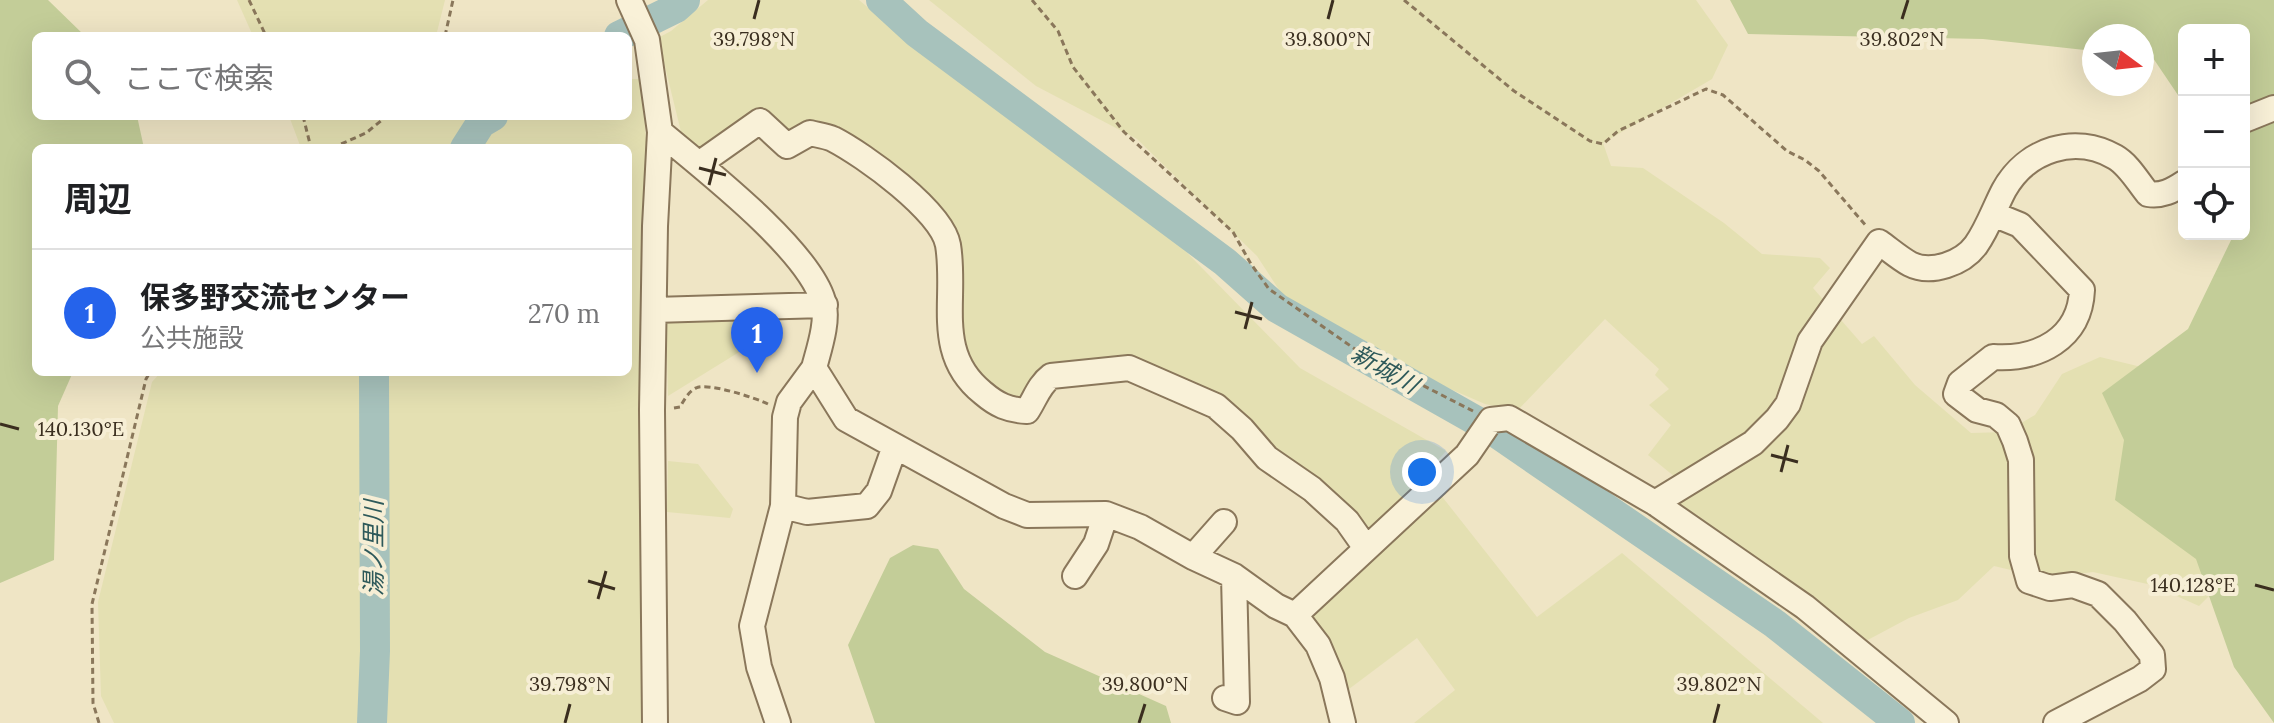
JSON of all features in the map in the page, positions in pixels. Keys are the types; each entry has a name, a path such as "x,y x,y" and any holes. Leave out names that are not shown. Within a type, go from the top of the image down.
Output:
{"street":[{"path":"633,8 647,40 660,132 652,410 655,723"},
{"path":"2250,118 2274,108"},
{"path":"699,164 760,121 787,146 810,133 831,138 878,167 938,221 948,243 951,344 966,379 995,403 1009,410 1027,411 1038,396 1041,383 1051,376 1129,368 1216,406 1242,429 1267,458 1312,489 1347,521 1366,548"},
{"path":"660,132 757,216 804,267 818,287 825,305 814,368 789,402 784,429 783,506 752,626 759,667 778,723"},
{"path":"1655,503 1753,443 1777,419 1788,404 1810,341 1879,242 1912,265 1930,268 1961,258 1975,246 2005,189 2021,169 2038,155 2076,144 2117,158 2148,194 2168,193 2178,187"},
{"path":"1993,214 2020,225 2082,290 2082,301 2067,335 2024,355 1993,357 1960,383 1956,394 1977,410 1996,415 2008,425 2015,441 2021,460 2022,556 2029,581 2050,588 2073,585 2098,594 2152,655 2153,669 2140,679 2056,723"},
{"path":"654,310 825,305"},
{"path":"814,368 846,419 979,494 1027,515 1106,514 1140,527 1234,576 1276,606 1295,615 1318,645 1332,678 1343,723"},
{"path":"1295,615 1467,455 1488,424 1509,418 1655,503 1805,607 1946,723"},
{"path":"783,506 807,512 867,506 879,491 895,446"},
{"path":"1075,576 1096,544 1106,514"},
{"path":"1193,557 1224,522"},
{"path":"1225,698 1237,702 1234,576"}],"path":[{"path":"249,0 264,32"},
{"path":"446,32 453,0"},
{"path":"1032,0 1058,31 1073,67 1124,132 1233,232 1269,289 1365,356 1488,424"},
{"path":"1404,0 1514,91 1590,141 1603,144 1618,131 1706,89 1723,95 1787,151 1819,171 1879,242"},
{"path":"304,120 310,144"},
{"path":"341,144 366,133 382,120"},
{"path":"99,723 93,703 92,604 148,376"},
{"path":"652,410 680,407 693,388 704,385 756,398 774,407 788,408"}],"shaded area":[{"path":"237,0 445,0 437,32 251,32"},
{"path":"708,0 859,0 930,60 1157,222 1300,368 1446,451 1425,475 1537,617 1622,553 1823,723 1414,723 1455,690 1417,638 1345,692 1305,614 1373,558 1245,420 1126,376 1040,381 1023,410 969,382 952,241 830,134 785,142 759,117 700,154 683,140 658,38"},
{"path":"929,0 1696,0 1728,45 1712,79 1603,143 1611,166 1643,168 1724,223 1762,254 1820,258 1830,268 1813,288 1862,344 1874,336 1915,385 1971,433 2006,432 2035,415 2062,374 2100,357 2158,371 2240,565 2199,606 2152,585 2093,572 2045,578 1994,566 1958,600 1909,618 1862,643 1655,492 1680,481 1648,455 1671,425 1649,405 1669,389 1655,375 1659,369 1605,319 1517,411 1485,404 1390,363 1283,296 1257,256 1137,139 1036,86"},
{"path":"632,79 642,79 646,142 642,723 114,723 101,696 98,602 152,382 157,376 632,376 632,144 300,144 290,120 632,120"},
{"path":"666,312 737,312 749,346 668,396"},
{"path":"668,461 698,464 733,509 730,518 667,512"}],"green space":[{"path":"0,0 48,0 81,32 32,32 32,120 138,120 143,144 32,144 32,376 71,376 58,406 54,560 0,583"},
{"path":"1730,0 2274,0 2274,723 2234,667 2196,559 2115,500 2124,440 2102,393 2188,329 2231,240 2250,240 2250,24 2178,24 2178,95 2154,59 2154,24 2082,24 2082,50 1983,39 1748,34"},
{"path":"913,545 938,549 964,589 1045,652 1166,706 1171,723 875,723 848,645 890,558"}],"waterway":[{"name":"湯ノ里川","path":"627,32 676,8 685,0"},
{"name":"新城川","path":"881,0 917,33 1225,262 1277,308 1489,428 1775,624 1900,723"},
{"name":"湯ノ里川","path":"468,144 486,120"},
{"name":"湯ノ里川","path":"372,723 375,651 374,376"}],"place":[{"name":"保多野交流センター","path":"757,373"}]}
